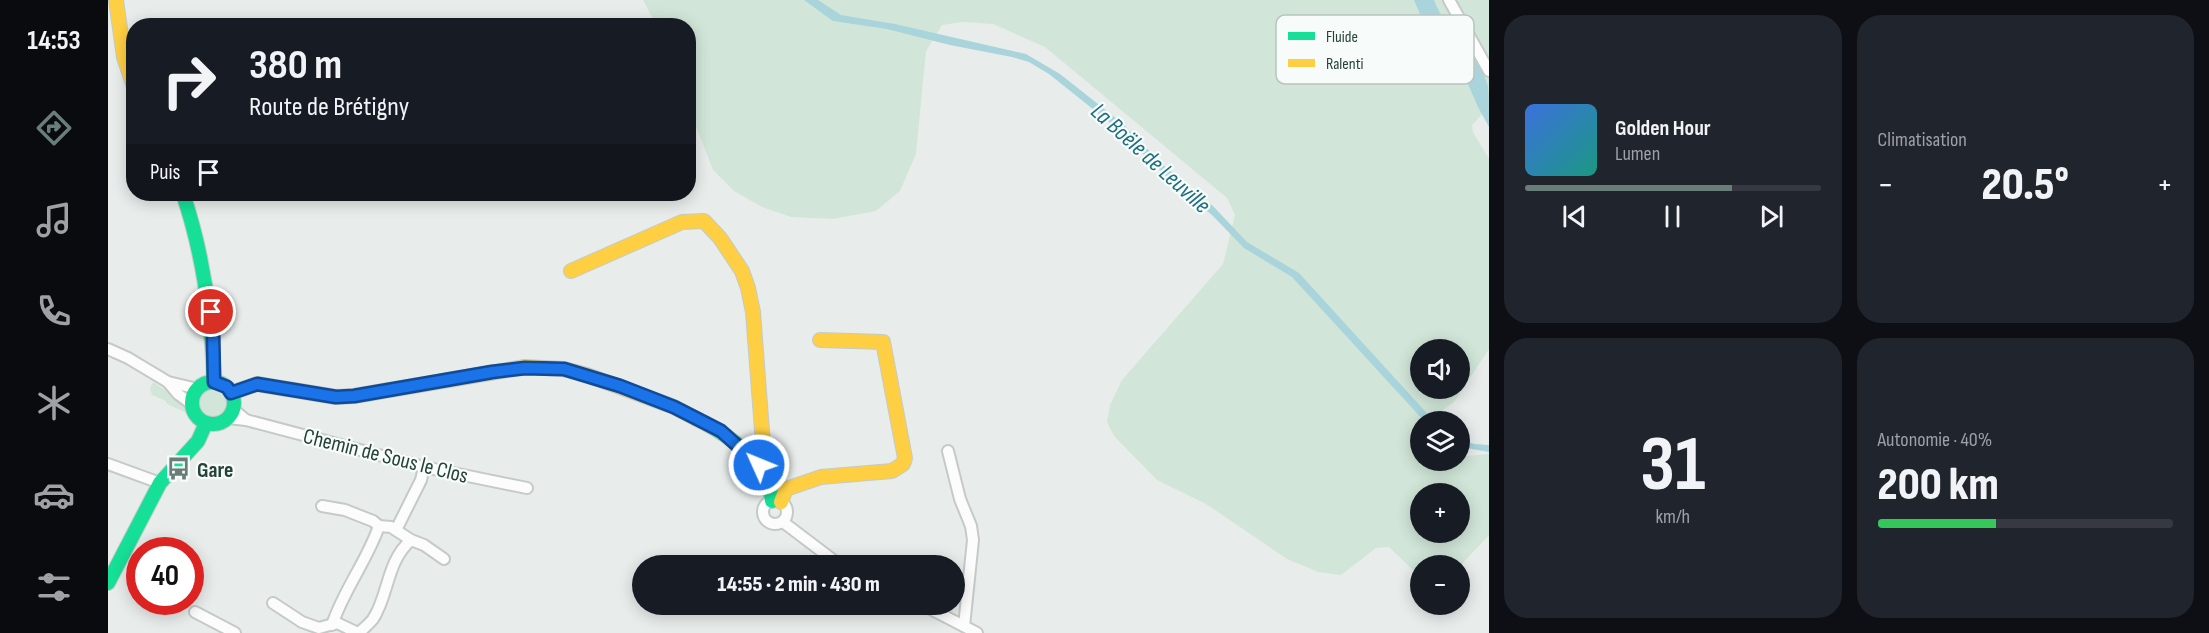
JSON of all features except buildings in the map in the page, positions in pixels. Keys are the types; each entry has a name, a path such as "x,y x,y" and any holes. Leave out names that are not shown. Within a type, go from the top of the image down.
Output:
{"street":[{"path":"116,0 126,63"},
{"path":"1449,0 1457,15"},
{"path":"1474,44 1489,71"},
{"path":"185,201 200,244 206,275 213,331 214,382"},
{"path":"571,271 682,222 704,221 720,238 742,271 748,288 753,312 763,444 759,465"},
{"path":"820,340 883,342 905,458 903,464 892,471 812,478 786,489 776,501 768,503 764,511 766,520 774,524 783,522 826,555"},
{"path":"108,350 128,358 168,381 198,389"},
{"path":"231,393 257,384 336,397 354,396 492,372 525,368 564,369 620,386 674,407 721,431 759,465 768,479 776,501 787,509 783,522"},
{"path":"168,381 178,394 193,405"},
{"path":"214,382 227,387 231,393 231,414 218,424 206,423 197,416 193,405 198,389 214,382"},
{"name":"Chemin de Sous le Clos","path":"231,414 246,420 424,467 527,488"},
{"path":"108,583 160,483 198,441 206,423"},
{"path":"948,450 960,499 971,526 973,540 964,626"},
{"path":"108,464 160,483"},
{"path":"396,530 421,480 424,467"},
{"path":"322,506 345,510 373,521 378,526 391,527 444,559"},
{"path":"332,625 342,599 373,542 378,526"},
{"path":"273,603 302,622 319,628 338,623 359,633 374,618 391,568 411,540"},
{"path":"199,615 218,629 235,633"},
{"path":"942,615 977,633"}],"green space":[{"path":"643,0 1489,0 1489,107 1472,125 1473,132 1489,159 1489,349 1470,378 1470,339 1410,339 1410,399 1456,399 1442,411 1410,411 1410,471 1470,471 1470,456 1489,454 1489,535 1470,555 1410,555 1410,567 1389,547 1376,548 1341,575 1318,572 1287,559 1206,504 1157,480 1114,436 1107,422 1110,405 1122,380 1223,264 1235,215 1227,198 1045,47 993,24 962,22 942,25 926,51 916,154 900,191 876,211 833,219 791,217 762,207 734,191 713,170 696,126 696,18 652,18"},
{"path":"153,382 182,401 187,413 152,395 150,388"},
{"path":"213,390 224,394 228,405 224,416 213,420 202,416 198,405 202,394"}],"water":[{"name":"La Boële de Leuville","path":"804,0 818,0 841,15 895,24 1026,54 1060,74 1122,123 1163,165 1212,205 1247,242 1299,273 1410,395 1410,399 1414,399 1425,411 1415,411 1292,277 1244,248 1213,216 1165,175 1114,126 1049,74 1029,62 1012,57 950,45 887,29 833,21"},
{"path":"1414,0 1434,0 1441,15 1420,15"},
{"path":"1474,59 1488,86 1489,127 1468,84 1474,84"},
{"path":"1470,443 1489,445 1489,452 1470,449"}],"traffic: fast":[{"path":"185,201 206,287 214,382"},
{"path":"213,382 228,388 234,403 228,418 213,424 198,418 192,403 198,388 213,382"},
{"path":"695,418 725,435 754,460 768,480 772,501"},
{"path":"108,583 160,483 198,441 206,423"}],"traffic: slow":[{"path":"116,0 126,63"},
{"path":"571,271 682,222 704,221 720,238 742,271 748,288 753,312 763,444 759,465"},
{"path":"781,502 786,489 821,477 892,471 903,464 905,458 883,342 820,340"},
{"path":"231,393 257,384 336,397 354,396 525,367 564,369 587,375 674,407 695,418"}],"place":[{"name":"Gare","path":"179,469"}],"route":[{"path":"211,312 214,382 227,387 231,393 257,384 336,397 354,396 492,372 525,368 564,369 620,386 674,407 721,431 759,465"}]}
